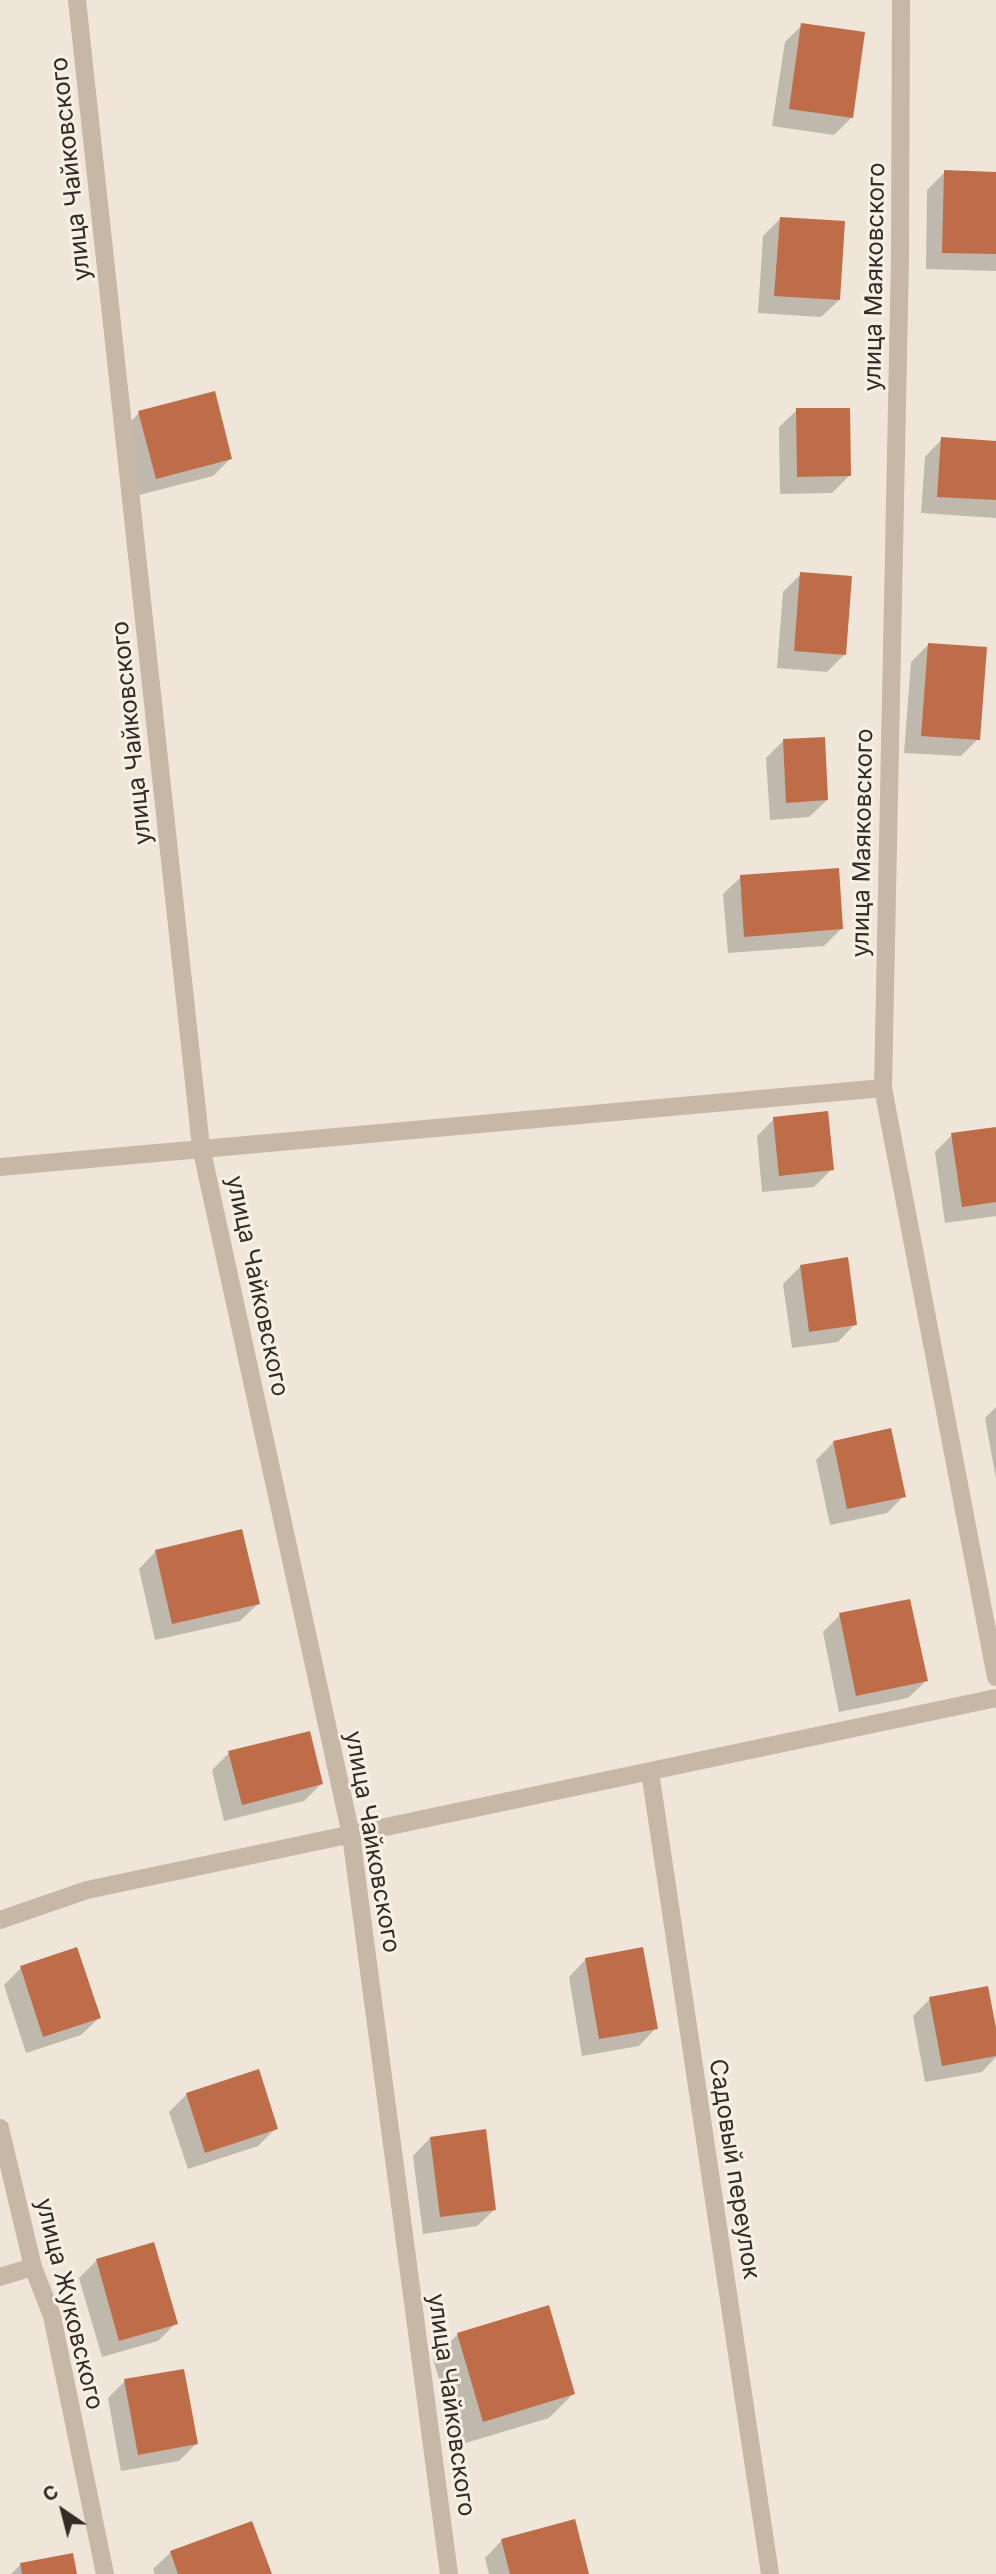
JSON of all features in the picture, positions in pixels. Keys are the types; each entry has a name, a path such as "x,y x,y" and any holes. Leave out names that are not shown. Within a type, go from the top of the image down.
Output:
{"street":[{"name":"улица Чайковского","path":"77,0 201,1147 351,1835 449,2574"},
{"name":"улица Маяковского","path":"901,0 900,258 883,1088 996,1677"},
{"path":"0,1167 883,1088"},
{"path":"0,1920 87,1890 996,1698"},
{"name":"Садовый переулок","path":"649,1772 770,2574"},
{"name":"улица Жуковского","path":"0,2128 33,2267 52,2316 105,2574"},
{"path":"0,2277 33,2267"}],"building":[{"path":"801,23 865,32 853,118 789,109"},
{"path":"944,170 996,172 996,254 942,253"},
{"path":"780,217 845,221 840,300 774,296"},
{"path":"215,391 232,459 156,479 138,411"},
{"path":"796,408 850,408 851,476 797,477"},
{"path":"941,437 996,441 996,500 937,497"},
{"path":"800,572 852,576 846,655 794,651"},
{"path":"928,643 987,647 980,740 921,736"},
{"path":"825,737 828,800 786,803 783,739"},
{"path":"839,868 843,929 744,937 740,875"},
{"path":"828,1111 834,1170 779,1176 773,1117"},
{"path":"996,1127 996,1202 962,1207 951,1133"},
{"path":"848,1257 857,1325 809,1332 800,1265"},
{"path":"891,1428 906,1497 847,1509 833,1441"},
{"path":"242,1529 260,1604 172,1624 155,1550"},
{"path":"910,1599 928,1681 856,1696 839,1613"},
{"path":"310,1731 323,1784 242,1805 228,1751"},
{"path":"77,1947 101,2018 43,2037 20,1966"},
{"path":"643,1947 658,2029 599,2039 585,1958"},
{"path":"988,1986 996,2028 996,2056 942,2066 929,1997"},
{"path":"259,2069 278,2129 205,2153 186,2093"},
{"path":"486,2129 496,2210 440,2217 430,2137"},
{"path":"154,2242 178,2324 119,2341 96,2259"},
{"path":"549,2305 575,2394 483,2422 457,2333"},
{"path":"184,2369 198,2444 138,2455 124,2379"},
{"path":"575,2519 589,2574 510,2574 501,2539"},
{"path":"252,2521 272,2574 178,2574 170,2551"},
{"path":"73,2553 77,2574 22,2574 20,2563"}]}
